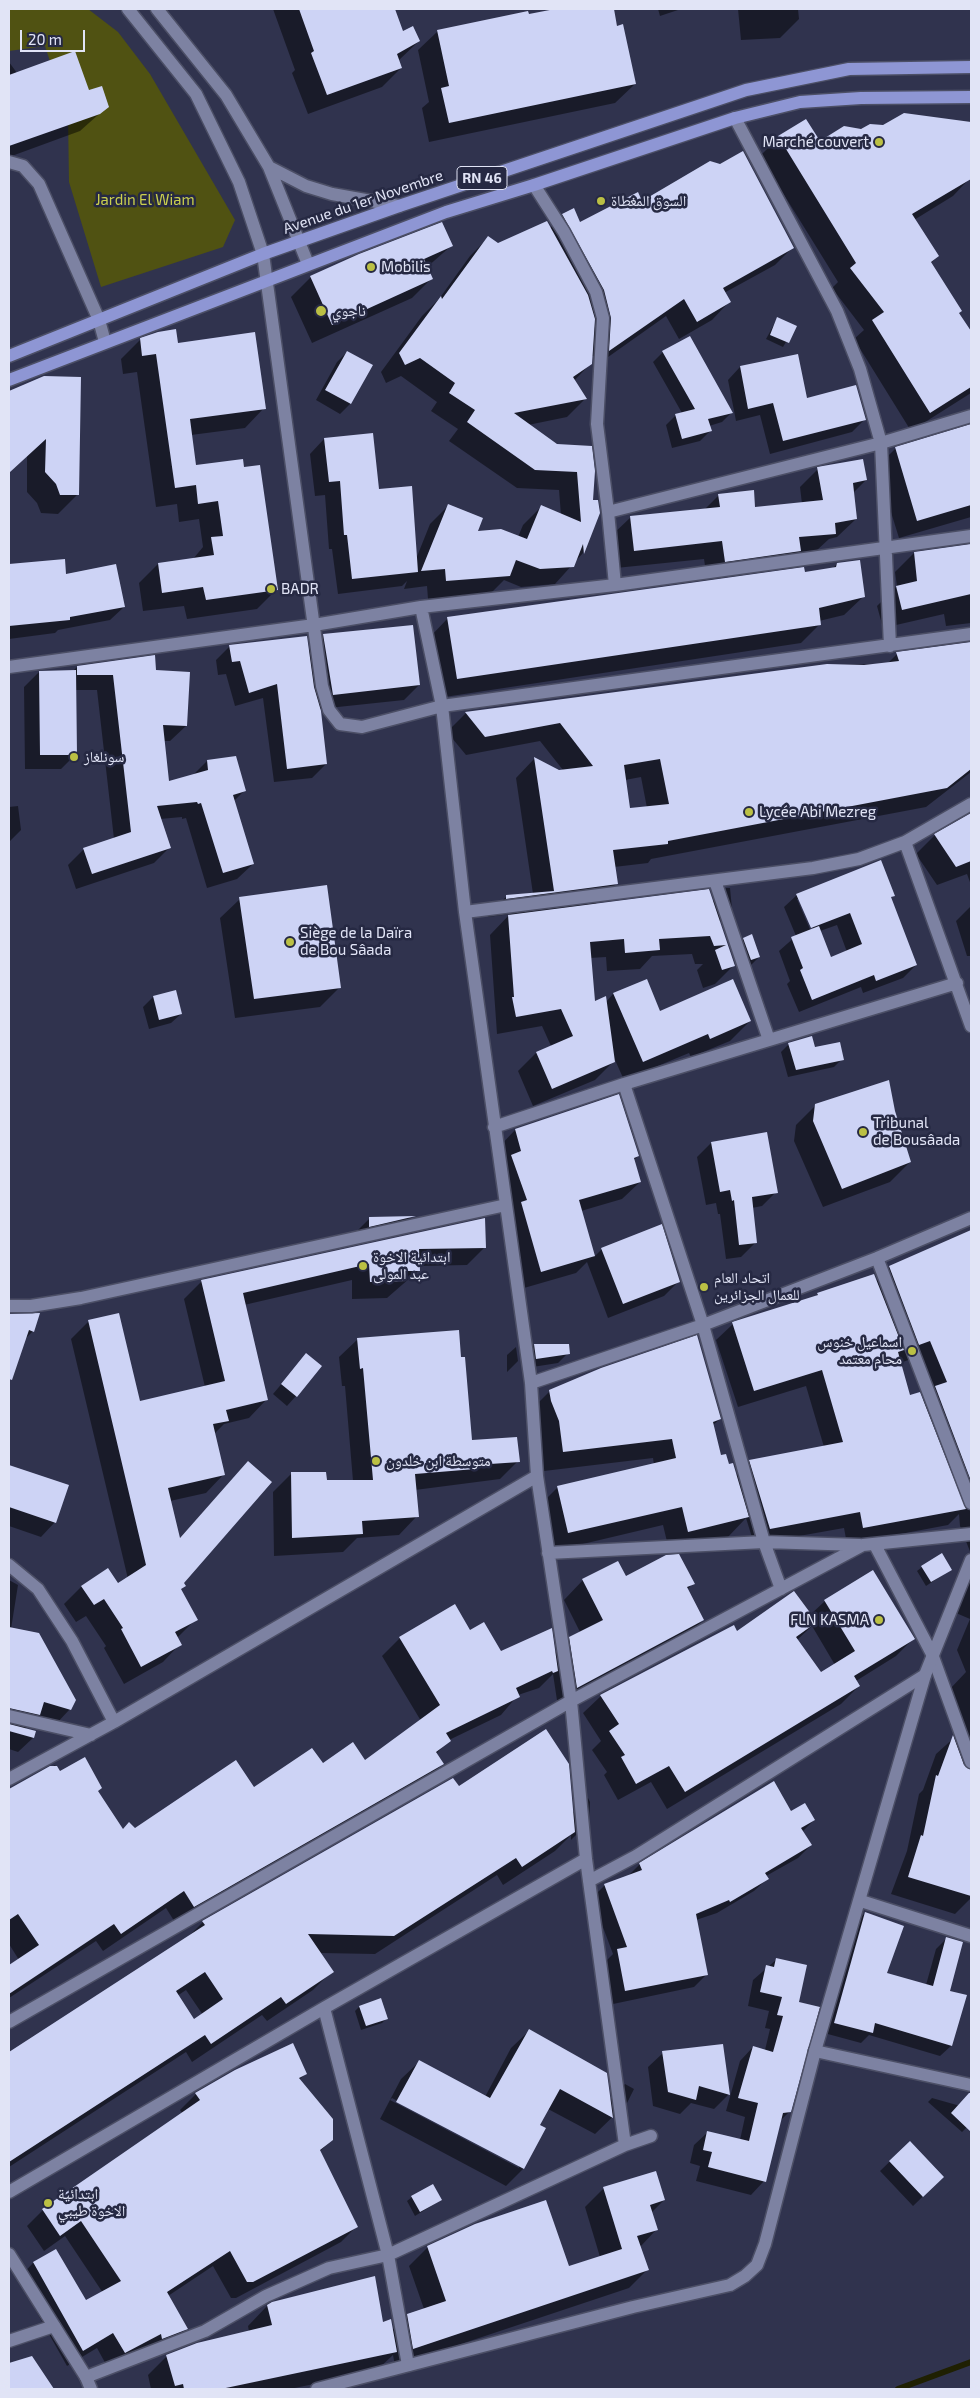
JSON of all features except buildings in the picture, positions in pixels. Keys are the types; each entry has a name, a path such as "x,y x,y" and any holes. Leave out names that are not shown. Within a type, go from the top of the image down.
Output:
{"main road":[{"name":"Avenue du 1er Novembre","path":"9,356 263,254 746,90 849,69 971,67"},
{"name":"RN 46","path":"9,380 446,212 534,185 735,118 800,102 861,98 971,97"}],"street":[{"path":"128,9 196,94 239,182 263,254 325,699 332,716 340,724 362,727 442,706 971,634"},
{"path":"156,9 226,95 269,167 308,264"},
{"path":"735,118 837,310 860,369 881,443 890,646"},
{"path":"9,162 23,166 30,171 39,184 99,320 105,342"},
{"path":"269,167 306,186 332,194 400,206"},
{"path":"534,185 564,232 596,292 603,318 597,424 615,585"},
{"path":"608,512 881,443 971,416"},
{"path":"9,667 314,625 421,607 615,585 971,536"},
{"path":"421,607 442,706 464,912 531,1383 537,1476 571,1701 586,1859 625,2145"},
{"path":"464,912 716,881 812,868 859,859 905,842 971,804"},
{"path":"905,842 971,1026"},
{"path":"716,881 769,1040"},
{"path":"494,1127 624,1084 957,983"},
{"path":"624,1084 703,1325 764,1542 780,1589"},
{"path":"9,1306 32,1306 81,1298 506,1205"},
{"path":"531,1383 703,1325 877,1258 971,1218"},
{"path":"877,1258 971,1503"},
{"path":"9,1779 114,1722 537,1476"},
{"path":"548,1552 764,1542 869,1545 971,1534"},
{"path":"9,2022 571,1701 780,1589 869,1545"},
{"path":"869,1545 932,1654 971,1762"},
{"path":"317,2389 730,2285 757,2265 765,2244 815,2051 861,1901 925,1676 932,1654 971,1560"},
{"path":"9,1564 38,1589 72,1641 114,1722"},
{"path":"589,1881 636,1856 925,1676"},
{"path":"9,1716 91,1735"},
{"path":"9,2192 324,2008 586,1859"},
{"path":"861,1901 971,1936"},
{"path":"324,2008 388,2255 408,2365"},
{"path":"815,2051 971,2085"},
{"path":"9,2254 88,2383 205,2332 266,2296 330,2268 388,2255 625,2145 651,2136"},
{"path":"9,2341 54,2326"}],"green space":[{"name":"Jardin El Wiam","path":"9,9 88,9 118,32 150,74 235,220 223,247 101,287 69,182 68,116 45,46 9,51"}],"waterway":[{"path":"898,2389 971,2362"}],"place":[{"name":"Marché couvert","path":"879,142"},
{"name":"السوق المغطاة","path":"601,201"},
{"name":"Mobilis","path":"371,267"},
{"name":"ناجوي","path":"321,311"},
{"name":"BADR","path":"271,589"},
{"name":"سونلغاز","path":"74,757"},
{"name":"Lycée Abi Mezreg","path":"749,812"},
{"name":"Siège de la Daïra de Bou Sâada","path":"290,942"},
{"name":"Tribunal de Bousâada","path":"863,1132"},
{"name":"ابتدائية الاخوة عبد المولى","path":"363,1266"},
{"name":"اتحاد العام للعمال الجزائرين","path":"704,1287"},
{"name":"اسماعيل خنوس محام معتمد","path":"912,1351"},
{"name":"متوسطة ابن خلدون","path":"376,1461"},
{"name":"FLN KASMA","path":"879,1620"},
{"name":"ابتدائية الاخوة طيبي","path":"48,2203"}]}
